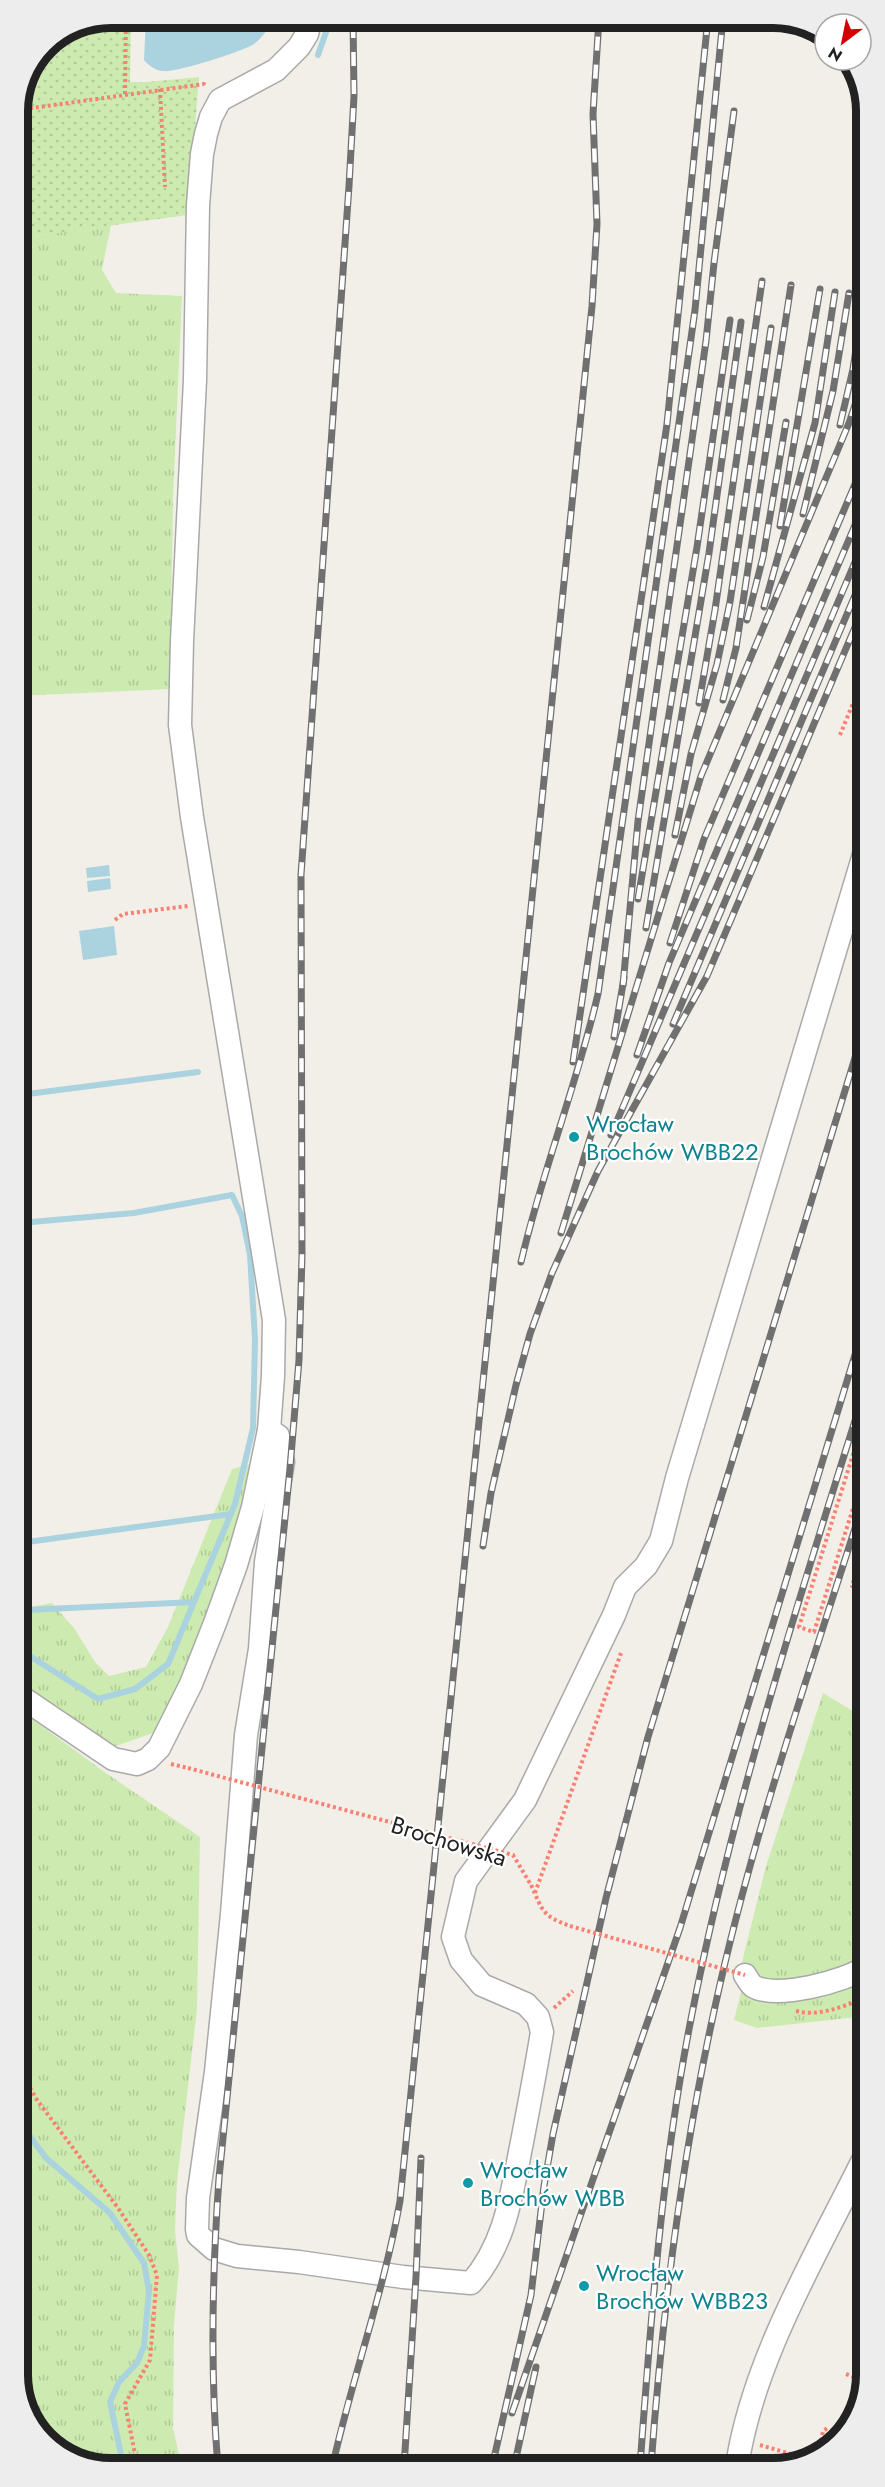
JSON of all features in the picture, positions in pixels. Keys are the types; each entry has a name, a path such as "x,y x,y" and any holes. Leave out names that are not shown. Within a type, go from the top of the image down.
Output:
{"street":[{"path":"28,1702 113,1759 137,1764 168,1763 159,1748 191,1684 233,1575 253,1507 268,1430 273,1376 273,1320 180,725 202,154 211,117 220,100 276,70 299,47 308,28"},
{"path":"268,1430 278,1436 283,1462 266,1562 260,1649 246,1735 232,1914 217,2060 198,2198 198,2235 214,2249 237,2256 299,2262 403,2277 471,2283 484,2268 497,2242 509,2208 542,2032 538,2017 526,2004 482,1985 461,1960 453,1937 459,1905 466,1881 525,1800 614,1616 625,1587 646,1566 661,1541 676,1478 856,881"},
{"path":"745,1975 753,1986 794,1990 828,1984 856,1971"},
{"path":"738,2458 742,2434 769,2354 856,2175"}],"path":[{"path":"125,94 126,28"},
{"path":"29,108 204,84 220,100"},
{"path":"160,89 165,187"},
{"path":"840,735 856,696"},
{"path":"115,920 123,914 207,904"},
{"path":"856,1445 799,1627 814,1632 856,1499"},
{"path":"856,1573 852,1586 856,1587"},
{"path":"534,1893 624,1643"},
{"name":"Brochowska","path":"168,1763 513,1856 531,1885 543,1912 550,1919 745,1975"},
{"path":"28,2084 37,2100 118,2208 149,2255 157,2275 150,2360 125,2404 136,2458"},
{"path":"846,2374 856,2378"},
{"path":"821,2441 823,2431 829,2427"},
{"path":"757,2444 796,2456"}],"green space":[{"path":"131,28 130,82 199,77 188,215 29,237 31,90 37,75 57,49 85,33 100,29"},
{"path":"111,225 102,270 116,293 182,296 173,497 170,689 29,696 29,236"},
{"path":"250,1464 251,1473 244,1508 172,1706 153,1733 116,1746 77,1726 28,1688 28,1607 52,1603 74,1628 95,1662 109,1676 146,1667 168,1627 232,1469"},
{"path":"823,1693 856,1713 856,2017 757,2028 734,2020 747,1968 741,1966 766,1866"},
{"path":"28,1716 103,1771 200,1837 197,2009 177,2182 175,2230 179,2268 174,2325 173,2428 180,2458 95,2457 75,2450 49,2430 42,2422 31,2397 28,2376"}],"water":[{"path":"146,28 268,28 254,44 195,65 164,71 153,68 144,60"},
{"path":"109,865 110,876 87,878 86,868"},
{"path":"110,878 111,889 88,892 87,881"},
{"path":"114,926 117,955 83,960 79,931"}],"waterway":[{"path":"318,55 327,28"},
{"path":"29,1094 198,1072"},
{"path":"28,1655 98,1699 135,1689 168,1664 235,1504 253,1428 255,1339 250,1255 242,1216 232,1195 134,1213 29,1222"},
{"path":"28,1542 231,1514"},
{"path":"28,1610 194,1602"},
{"path":"28,2134 46,2158 110,2213 144,2263 149,2291 144,2346 137,2363 119,2382 110,2402 122,2458"}],"railway":[{"path":"217,2458 213,2323 219,2178 299,1360 302,1255 301,875 349,186 354,96 353,28"},
{"path":"335,2458 385,2268 400,2201 592,306 597,224 593,114 598,29"},
{"path":"573,1062 667,424 707,29"},
{"path":"521,1262 598,994 695,310 722,29"},
{"path":"623,985 638,821 706,341 734,111"},
{"path":"699,703 715,610 762,281"},
{"path":"723,700 736,648 791,285"},
{"path":"780,526 820,289"},
{"path":"764,607 815,423 835,292"},
{"path":"803,514 833,391 849,293"},
{"path":"638,899 697,547 730,320"},
{"path":"646,928 709,553 741,322"},
{"path":"675,835 691,754 717,664 730,602 771,328"},
{"path":"840,425 856,349"},
{"path":"561,1233 701,776 856,402"},
{"path":"747,620 763,557 786,422"},
{"path":"670,943 704,839 856,482"},
{"path":"637,1055 669,963 856,523"},
{"path":"611,1135 856,560"},
{"path":"673,1024 856,593"},
{"path":"483,1546 491,1493 516,1385 530,1334 552,1273 598,1171 707,976 856,625"},
{"path":"614,1037 624,978"},
{"path":"494,2458 531,2295 544,2186 553,2134 606,1898 648,1737 856,1055"},
{"path":"512,2413 680,1928 856,1351"},
{"path":"641,2458 653,2298 665,2186 691,2019 708,1938 747,1779 856,1418"},
{"path":"652,2458 662,2343 677,2222 696,2100 721,1980 770,1796 856,1525"},
{"path":"405,2458 421,2158"},
{"path":"516,2458 536,2367"}],"place":[{"name":"Wrocław Brochów WBB22","path":"574,1137"},
{"name":"Wrocław Brochów WBB","path":"468,2183"},
{"name":"Wrocław Brochów WBB23","path":"584,2286"}]}
